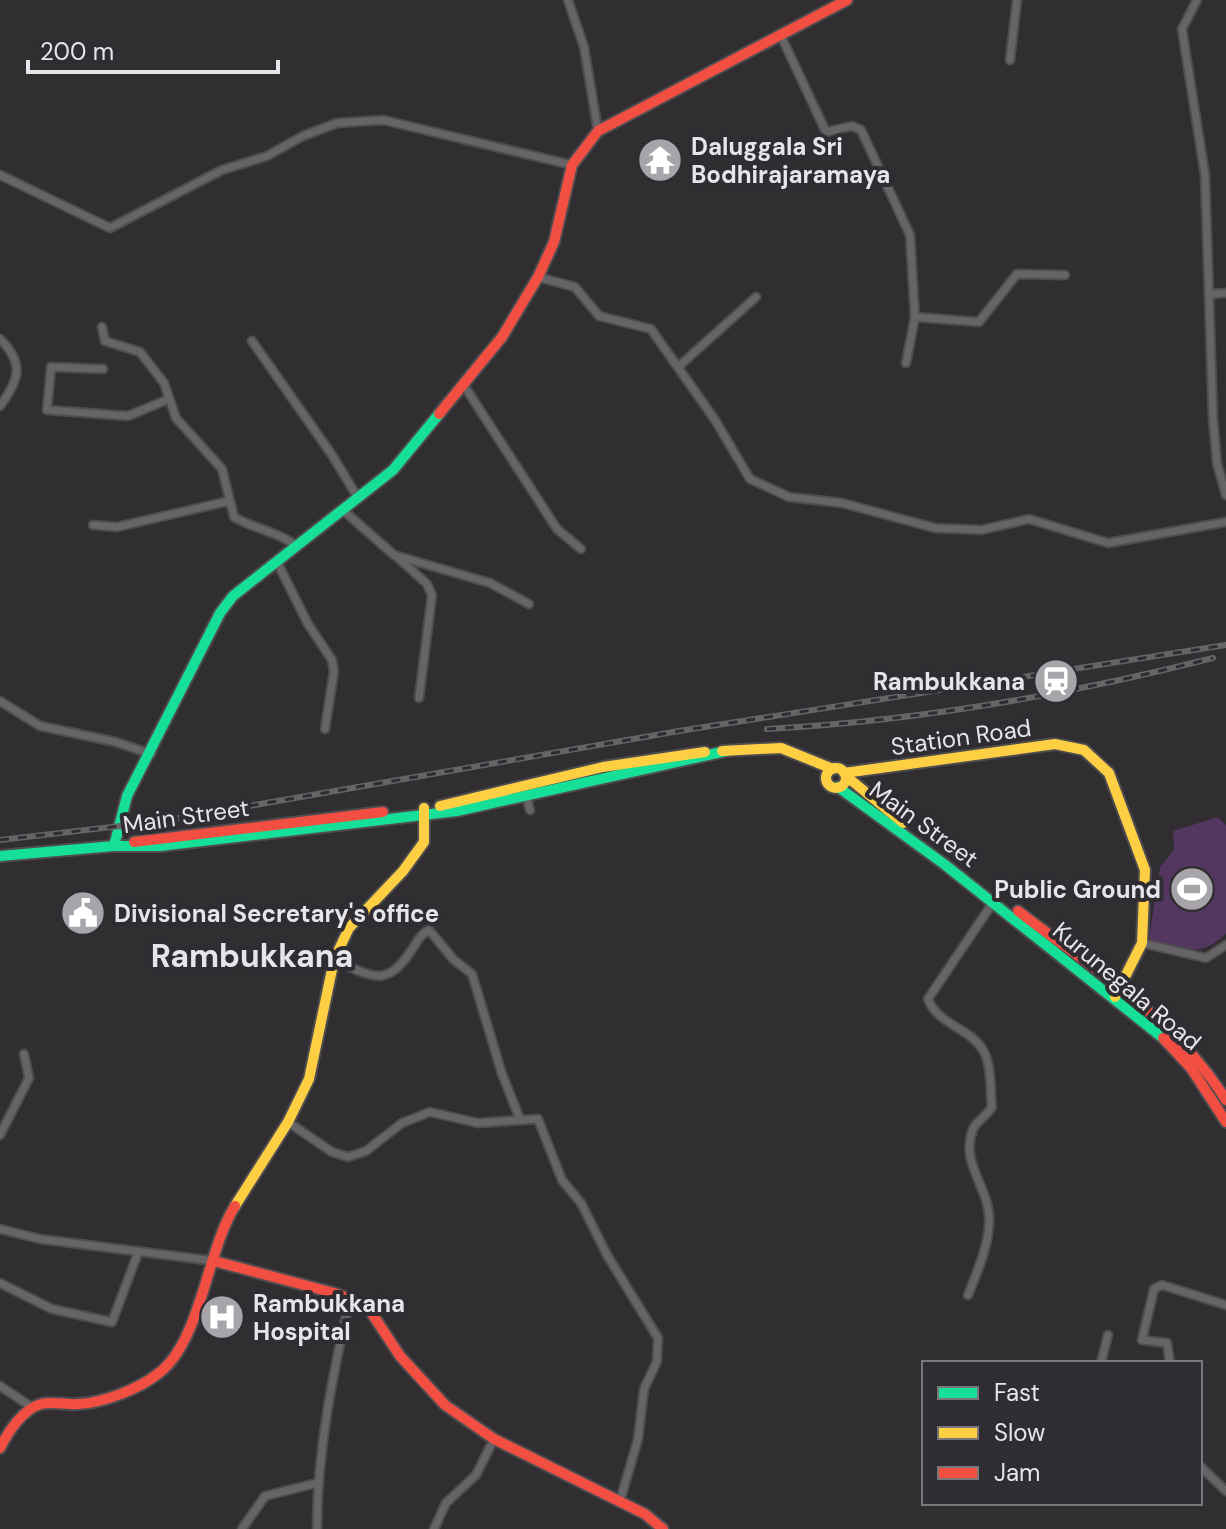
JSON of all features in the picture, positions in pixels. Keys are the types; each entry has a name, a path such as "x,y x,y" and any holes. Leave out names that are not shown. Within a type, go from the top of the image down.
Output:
{"main road":[{"path":"114,846 127,796 220,613 233,596 359,500 393,470 502,337 538,277 554,242 572,165 598,131 847,0"},
{"name":"Station Road","path":"841,773 1055,744 1084,750 1109,773 1145,870 1142,943"},
{"name":"Main Street","path":"425,811 603,767 690,753 775,747 841,773 992,895"},
{"name":"Main Street","path":"0,856 216,841 425,811 526,796 726,751"},
{"name":"Main Street","path":"805,758 831,786 838,787 992,895"},
{"path":"827,780 841,773"},
{"path":"838,787 841,773"},
{"path":"0,1448 10,1428 40,1404 82,1404 118,1394 157,1375 180,1347 214,1261 225,1221 288,1122 309,1079 334,960 349,928 403,871 424,842 425,811"},
{"name":"Kurunegala Road","path":"992,895 1188,1047 1226,1100"},
{"path":"1117,992 1142,943"},
{"name":"Kurunegala Road","path":"1117,992 1185,1058 1208,1088 1226,1122"},
{"path":"214,1261 350,1298 373,1312 400,1356 445,1405 494,1439 620,1501 663,1529"}],"street":[{"path":"568,0 584,47 598,131"},
{"path":"1010,60 1017,0"},
{"path":"1197,0 1182,29 1205,175 1213,418 1217,463 1226,495"},
{"path":"781,36 826,132 852,126 861,130 910,235 915,317 906,363"},
{"path":"0,175 110,228 222,170 267,156 303,136 337,123 383,120 572,165"},
{"path":"915,317 979,322 1017,274 1065,275"},
{"path":"538,277 575,287 599,316 651,329 750,479 789,497 842,503 935,528 981,530 1029,519 1108,543 1226,522"},
{"path":"1211,294 1226,293"},
{"path":"678,367 756,297"},
{"path":"102,327 105,341 140,352 164,383 176,418 222,469 234,517 254,529 289,539 297,547"},
{"path":"0,339 18,369 16,385 0,406"},
{"path":"252,341 332,455 359,500"},
{"path":"103,369 51,367 47,410 128,416 169,399"},
{"path":"463,384 557,529 581,549"},
{"path":"93,525 117,527 229,501"},
{"path":"344,511 427,584 432,595 419,698"},
{"path":"394,555 490,583 529,604"},
{"path":"277,562 308,624 332,660 334,671 325,729"},
{"path":"0,701 40,726 116,742 151,754"},
{"path":"526,796 530,810"},
{"path":"968,1295 981,1265 989,1222 985,1195 971,1170 970,1155 972,1132 992,1107 988,1061 981,1046 932,1010 928,999 992,895"},
{"path":"334,960 383,976 398,971 422,934 429,930 434,933 454,960 472,974 502,1074 520,1119"},
{"path":"1142,943 1206,958 1226,945"},
{"path":"0,1135 29,1078 24,1054"},
{"path":"288,1122 332,1152 348,1157 366,1151 402,1123 430,1112 478,1123 538,1119 562,1180 581,1203 607,1255 658,1338 657,1361 644,1389 638,1439 620,1501"},
{"path":"0,1229 40,1239 214,1261"},
{"path":"0,1283 52,1309 112,1322 138,1253"},
{"path":"1170,1361 1167,1343 1142,1340 1154,1289 1162,1285 1226,1305"},
{"path":"317,1529 317,1483 327,1402 350,1298"},
{"path":"1102,1361 1108,1335"},
{"path":"0,1386 33,1408"},
{"path":"434,1529 446,1503 476,1475 494,1439"},
{"path":"1202,1468 1226,1491"},
{"path":"242,1529 265,1496 317,1483"}],"shaded area":[{"name":"Public Ground","path":"1218,817 1226,825 1226,934 1207,947 1189,950 1149,939 1160,867 1174,850 1173,831"}],"railway":[{"path":"0,840 163,821 679,731 1226,645"},
{"path":"767,729 936,713 1103,684 1213,658"}],"traffic: fast":[{"path":"114,846 127,796 220,613 233,596 393,470 439,414"},
{"path":"0,856 114,846 160,846 457,811 726,751"},
{"path":"838,787 944,864 1163,1038"}],"traffic: slow":[{"path":"844,773 1055,744 1084,750 1109,773 1145,870 1142,943 1115,997"},
{"path":"722,751 781,748 833,769"},
{"path":"440,806 603,767 705,752"},
{"path":"836,768 843,771 846,778 843,785 836,788 829,785 826,778 829,771 836,768"},
{"path":"846,776 903,823"},
{"path":"235,1206 288,1122 309,1079 334,960 349,928 403,871 424,842 424,808"}],"traffic: jam":[{"path":"439,414 502,337 538,277 554,242 572,165 598,131 847,0"},
{"path":"134,842 383,812"},
{"path":"1018,911 1157,1019 1205,1070 1226,1100"},
{"path":"1163,1038 1191,1068 1226,1122"},
{"path":"0,1448 17,1422 34,1407 45,1403 88,1403 109,1398 131,1390 159,1373 185,1340 225,1224 235,1206"},
{"path":"214,1261 334,1293 367,1306 400,1356 445,1405 494,1439 645,1514 663,1529"}],"place":[{"name":"Daluggala Sri Bodhirajaramaya","path":"660,160"},
{"name":"Rambukkana","path":"1056,681"},
{"name":"Public Ground","path":"1192,889"},
{"name":"Divisional Secretary's office","path":"83,913"},
{"name":"Rambukkana Hospital","path":"222,1317"}],"district":[{"name":"Rambukkana","path":"252,956"}]}
